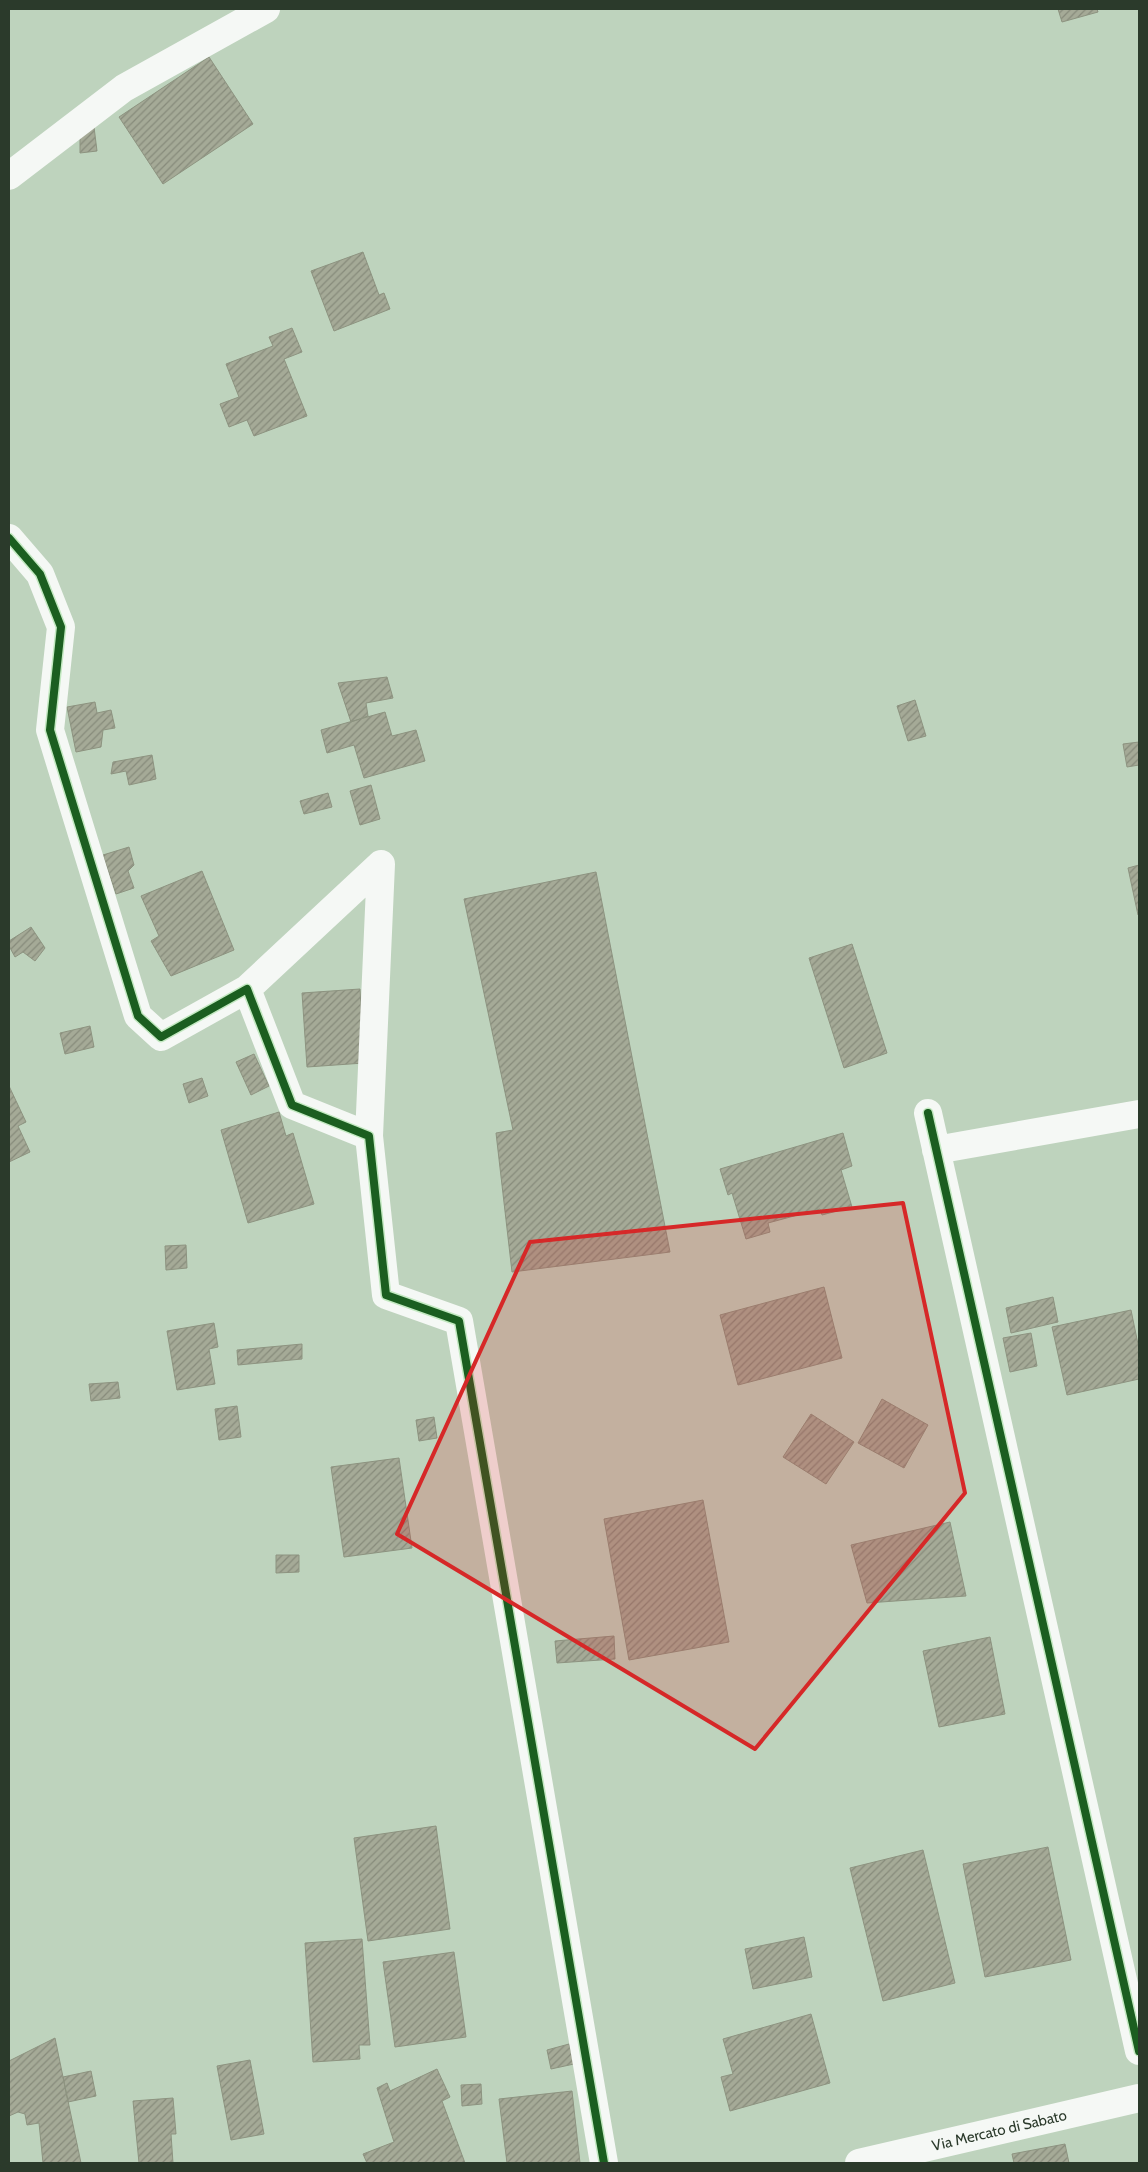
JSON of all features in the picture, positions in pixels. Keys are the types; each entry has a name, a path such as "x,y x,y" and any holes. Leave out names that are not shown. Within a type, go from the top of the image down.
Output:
{"street":[{"path":"9,176 124,88 266,9"},
{"path":"9,538 40,574 61,627 50,730 138,1016 161,1037 247,989 381,864 369,1136 386,1295 459,1321 604,2163"},
{"path":"247,989 292,1105 369,1136"},
{"path":"928,1113 1139,2051"},
{"path":"936,1150 1139,1114"},
{"name":"Via Mercato di Sabato","path":"859,2163 1139,2098"}],"highlighted area":[{"path":"903,1203 965,1493 755,1749 397,1534 530,1242"}],"building":[{"path":"1058,9 1097,9 1098,12 1062,22"},
{"path":"209,57 253,124 163,184 119,117"},
{"path":"93,119 97,151 80,153 80,127"},
{"path":"363,252 379,295 384,293 390,309 334,331 311,271"},
{"path":"292,328 302,352 284,359 307,416 254,436 247,420 229,427 220,404 239,397 226,364 273,346 269,337"},
{"path":"387,677 393,698 366,703 368,716 351,722 338,683"},
{"path":"915,700 926,736 908,741 897,706"},
{"path":"95,702 97,713 111,710 115,728 103,730 101,747 76,752 67,707"},
{"path":"385,712 392,736 416,730 425,761 364,778 354,745 327,753 321,730"},
{"path":"1139,742 1139,765 1127,767 1123,744"},
{"path":"152,755 156,779 129,785 126,771 111,774 113,762"},
{"path":"371,785 380,819 360,825 350,791"},
{"path":"328,793 332,807 304,814 300,801"},
{"path":"129,847 134,865 128,871 134,888 116,894 103,855"},
{"path":"1139,865 1139,914 1138,915 1128,868"},
{"path":"202,871 234,950 171,976 151,941 159,936 141,896"},
{"path":"596,872 670,1252 512,1272 496,1133 513,1130 464,899"},
{"path":"31,927 45,948 35,961 23,952 15,957 9,946 9,941"},
{"path":"852,944 887,1053 844,1068 809,958"},
{"path":"360,989 364,1063 307,1067 302,993"},
{"path":"90,1026 94,1047 65,1054 60,1033"},
{"path":"254,1054 269,1086 251,1095 236,1062"},
{"path":"202,1078 208,1096 189,1103 183,1084"},
{"path":"9,1086 26,1122 18,1126 30,1152 9,1162"},
{"path":"279,1112 286,1136 293,1133 314,1204 248,1223 221,1130"},
{"path":"843,1133 852,1166 841,1170 852,1207 822,1215 820,1209 768,1223 770,1232 746,1239 732,1193 728,1195 720,1169"},
{"path":"186,1245 187,1268 166,1270 165,1246"},
{"path":"824,1287 842,1358 738,1385 720,1315"},
{"path":"1053,1297 1058,1322 1011,1333 1006,1308"},
{"path":"1131,1310 1139,1349 1139,1379 1067,1395 1052,1327"},
{"path":"214,1323 218,1347 209,1349 215,1384 177,1390 167,1331"},
{"path":"1031,1333 1037,1366 1010,1372 1003,1338"},
{"path":"302,1344 302,1359 238,1365 237,1350"},
{"path":"118,1382 120,1398 91,1401 89,1384"},
{"path":"882,1399 928,1425 904,1468 858,1443"},
{"path":"237,1406 241,1437 219,1440 215,1409"},
{"path":"811,1414 854,1442 826,1484 783,1457"},
{"path":"434,1417 437,1438 419,1441 416,1420"},
{"path":"399,1458 412,1548 344,1557 331,1467"},
{"path":"703,1500 729,1642 629,1660 604,1519"},
{"path":"950,1522 966,1596 867,1603 851,1545"},
{"path":"276,1555 299,1555 299,1572 276,1573"},
{"path":"614,1636 615,1659 557,1663 555,1641"},
{"path":"990,1637 1005,1714 939,1727 923,1651"},
{"path":"436,1826 450,1929 368,1941 354,1838"},
{"path":"1048,1847 1071,1960 985,1977 963,1864"},
{"path":"923,1850 955,1983 883,2001 850,1868"},
{"path":"804,1937 812,1977 753,1989 745,1949"},
{"path":"362,1939 370,2045 359,2045 360,2059 313,2062 305,1943"},
{"path":"454,1952 466,2037 395,2047 383,1962"},
{"path":"811,2014 830,2083 730,2111 721,2077 733,2074 723,2039"},
{"path":"55,2038 81,2163 43,2163 39,2123 27,2125 25,2114 18,2112 9,2116 9,2061"},
{"path":"569,2044 574,2064 551,2069 547,2050"},
{"path":"250,2060 264,2134 231,2140 217,2066"},
{"path":"437,2069 450,2097 442,2101 465,2163 367,2163 363,2154 394,2142 377,2088 387,2083 390,2091"},
{"path":"91,2071 96,2096 68,2102 63,2077"},
{"path":"481,2084 482,2104 462,2106 461,2085"},
{"path":"572,2091 580,2163 507,2163 499,2099"},
{"path":"173,2098 176,2134 171,2134 173,2163 139,2163 133,2101"},
{"path":"1065,2144 1069,2163 1014,2163 1012,2154"}],"cycle path":[{"path":"9,538 40,574 61,627 50,730 138,1016 161,1037 247,989 292,1105 369,1136 386,1295 459,1321 604,2163"},
{"path":"928,1113 1139,2051"}]}
